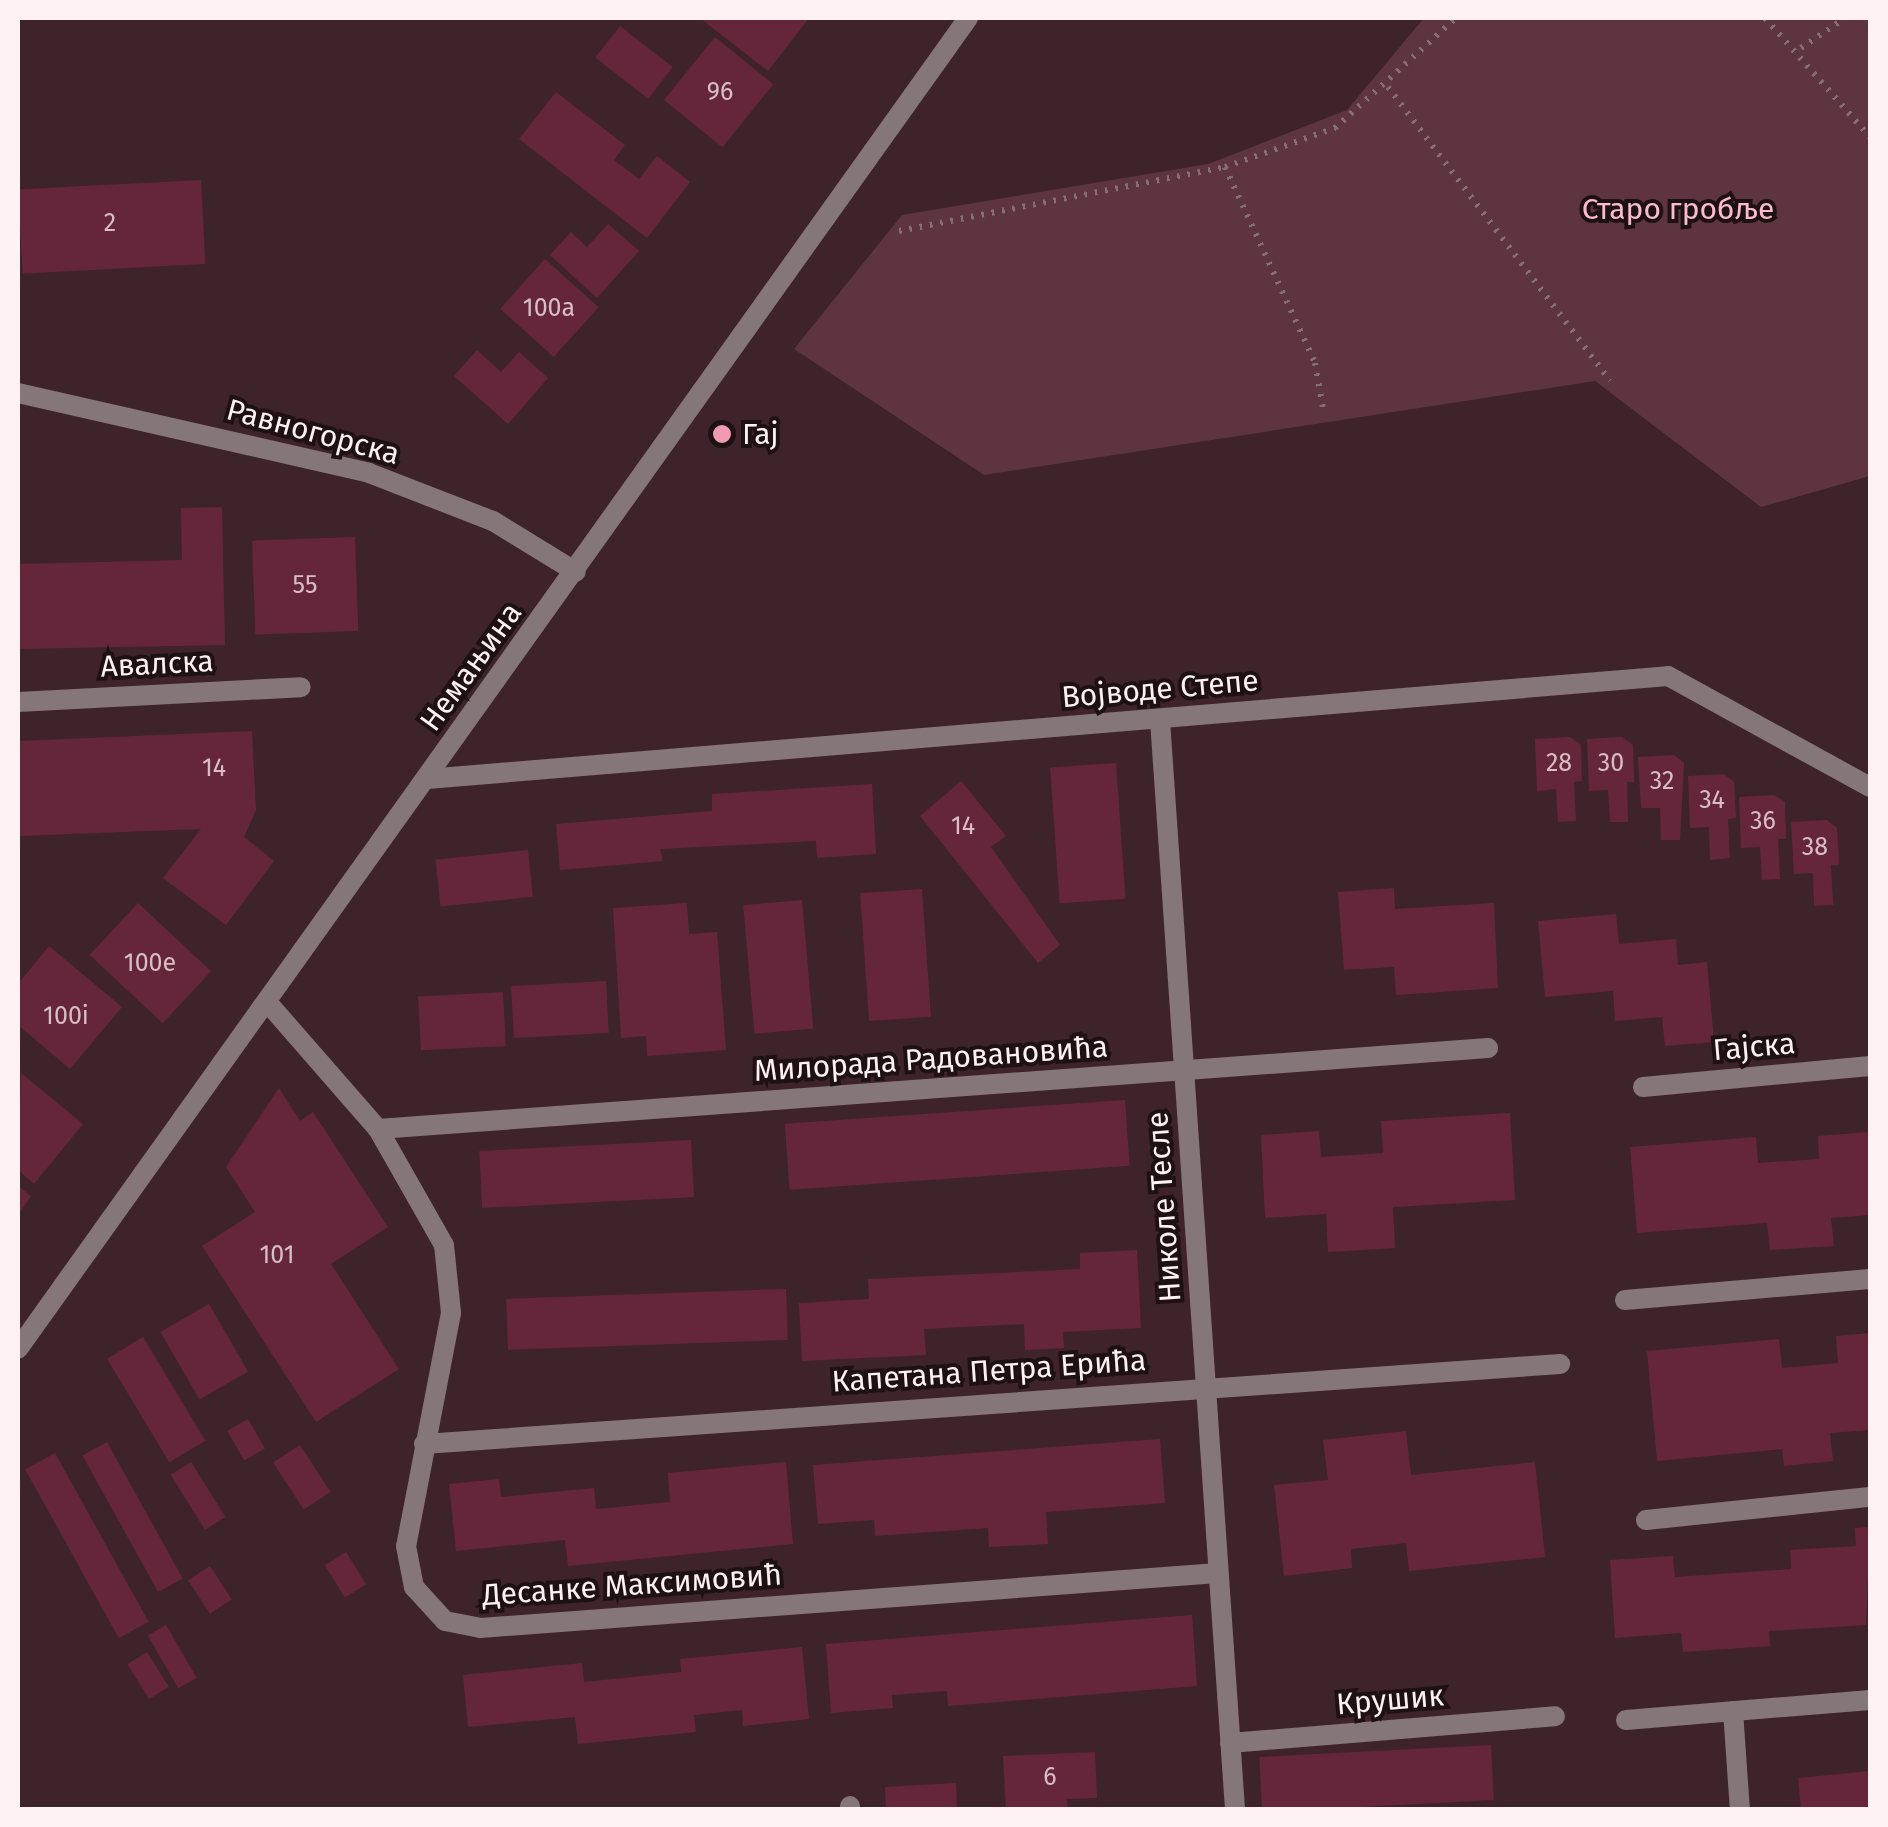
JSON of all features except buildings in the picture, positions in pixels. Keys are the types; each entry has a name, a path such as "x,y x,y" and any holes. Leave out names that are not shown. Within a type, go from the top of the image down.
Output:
{"street":[{"name":"Немањина","path":"18,1349 968,18"},
{"name":"Равногорска","path":"18,392 370,473 493,521 576,572"},
{"name":"Војводе Степе","path":"427,780 1668,676 1870,787"},
{"name":"Авалска","path":"18,702 300,686"},
{"name":"Николе Тесле","path":"1160,720 1235,1810"},
{"name":"Десанке Максимовић","path":"268,1002 378,1128 418,1189 451,1275 424,1444 409,1509 410,1571 433,1613 455,1624 1218,1573"},
{"name":"Милорада Радовановића","path":"378,1128 1488,1048"},
{"name":"Гајска","path":"1643,1087 1870,1066"},
{"path":"1625,1300 1870,1279"},
{"name":"Капетана Петра Ерића","path":"424,1444 1208,1385 1560,1364"},
{"path":"1646,1520 1870,1497"},
{"path":"1626,1720 1870,1700"},
{"path":"1733,1711 1740,1810"},
{"name":"Крушик","path":"1230,1743 1555,1716"}],"path":[{"path":"900,231 1225,168 1335,128 1388,87 1456,18"},
{"path":"1765,18 1801,48 1870,137"},
{"path":"1801,48 1845,18"},
{"path":"1388,87 1610,381"},
{"path":"1225,168 1315,362 1323,408"}],"green space":[{"name":"Старо гробље","path":"1424,18 1870,18 1870,476 1761,507 1595,381 984,475 794,349 902,215 1208,164 1347,110"}],"place":[{"name":"Гај","path":"722,434"}]}
